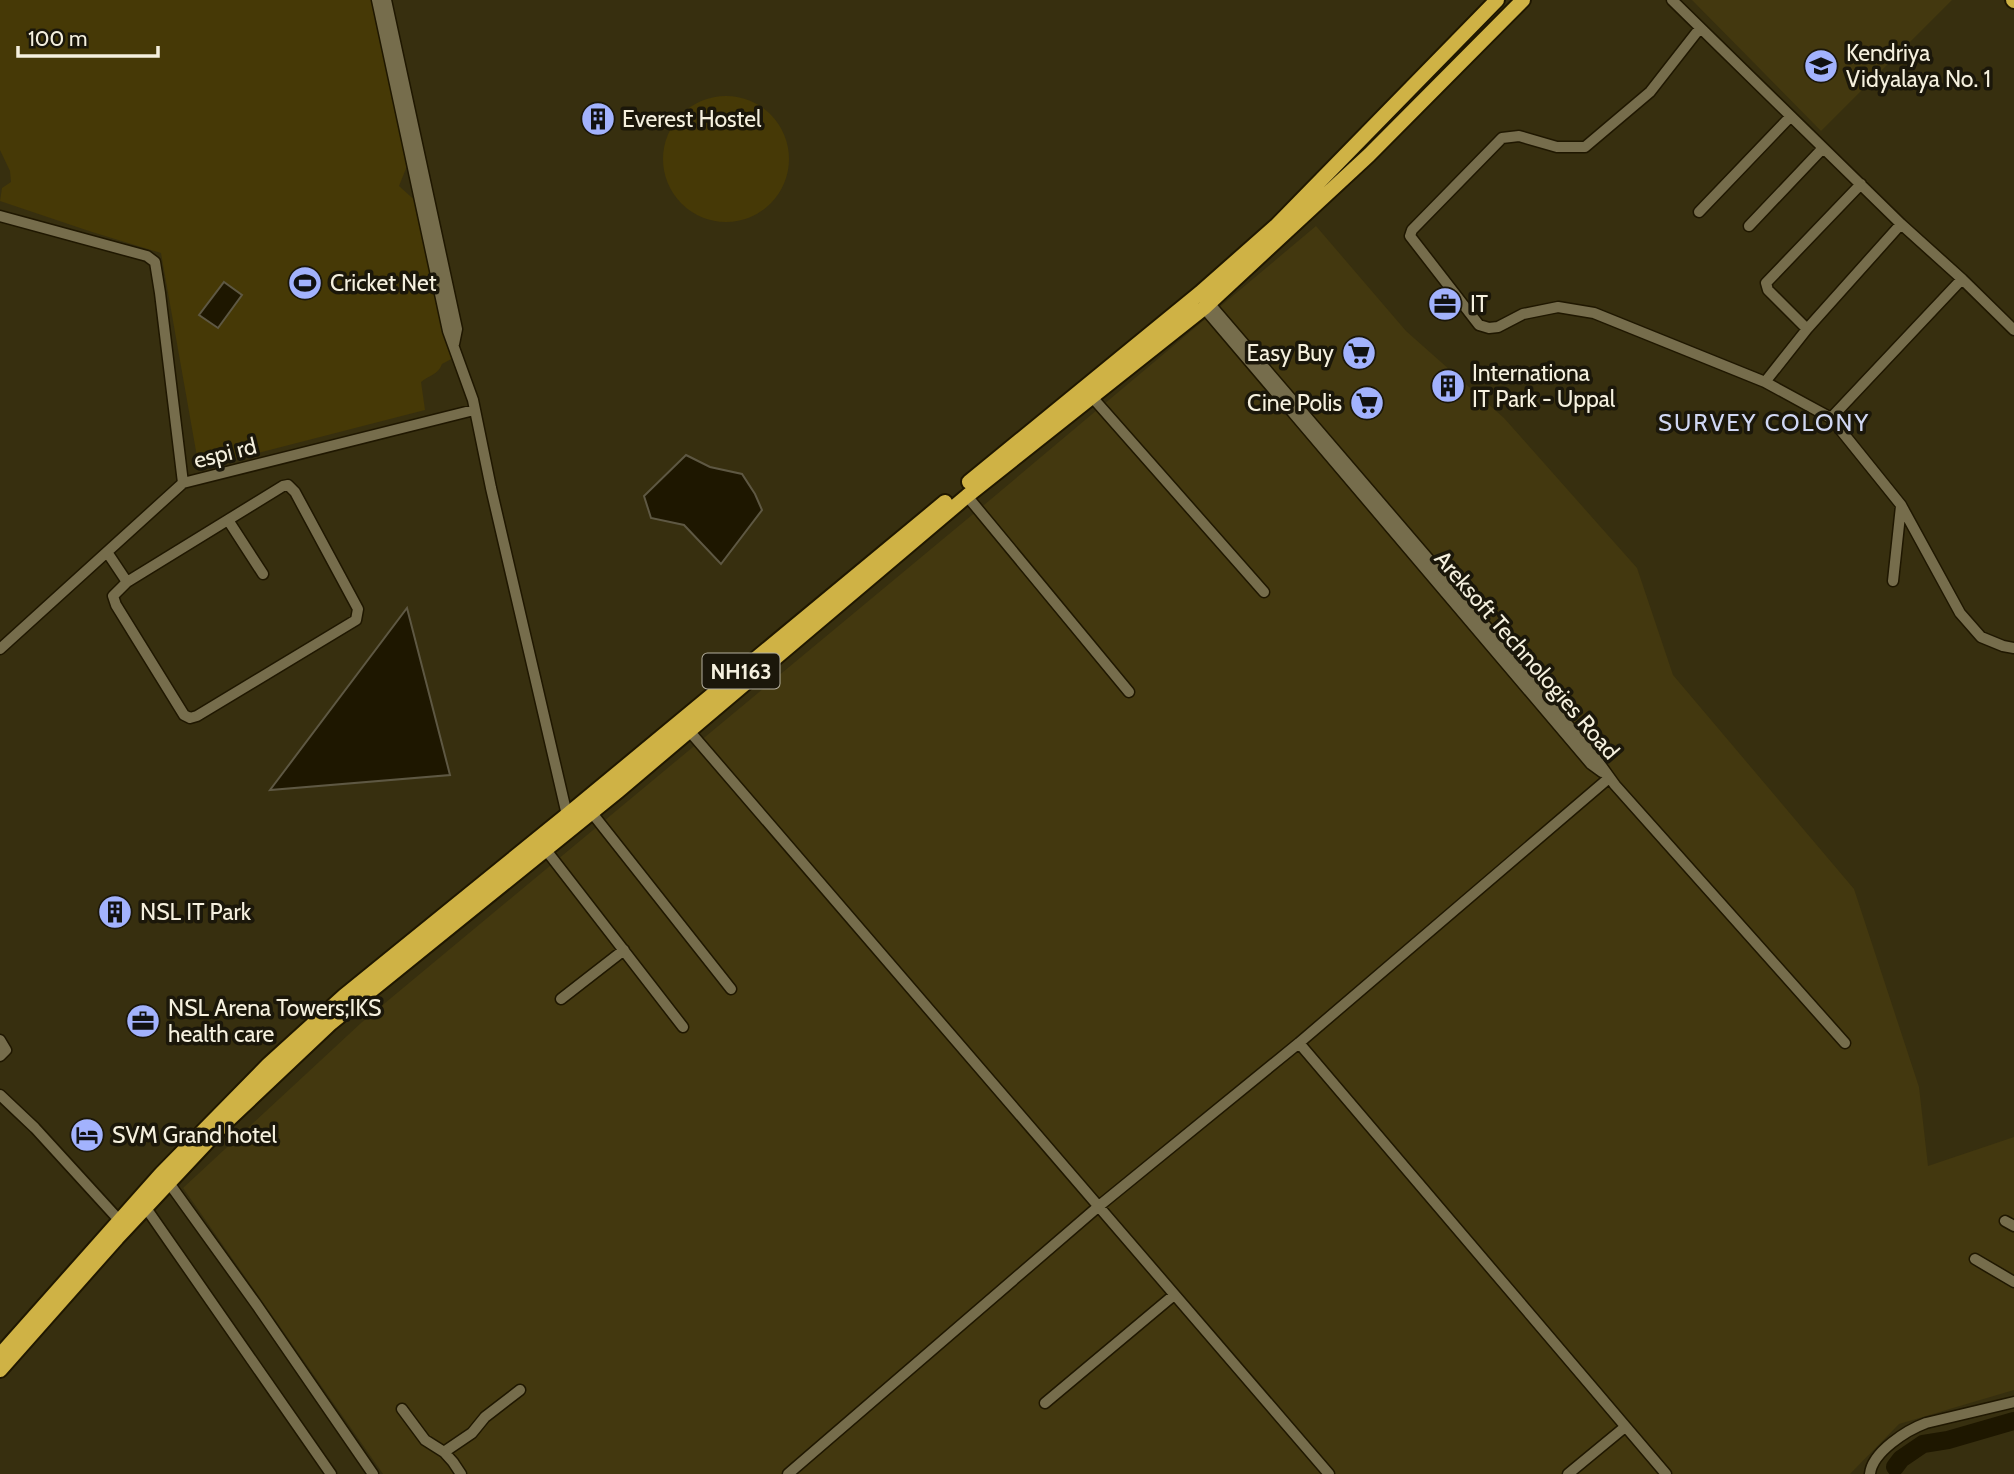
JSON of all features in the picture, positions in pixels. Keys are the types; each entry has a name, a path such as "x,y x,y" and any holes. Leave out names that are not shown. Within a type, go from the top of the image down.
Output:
{"highway":[{"name":"NH163","path":"0,1355 119,1220 227,1114 331,1023 546,850 570,821 592,813 685,726 1258,242 1497,0"},
{"name":"NH163","path":"0,1370 169,1183 268,1065 344,996 570,821 967,496 1206,306 1369,155 1523,0"}],"street":[{"path":"377,0 448,331 474,410 570,821"},
{"path":"386,0 457,329 454,344"},
{"path":"1672,0 1790,117 2014,330"},
{"path":"1700,28 1650,92 1585,147 1557,147 1520,135 1502,138 1412,230 1410,236 1479,325 1498,327 1523,314 1558,307 1594,313 1765,382 1831,418 1901,505 1960,613 1982,637 2014,648"},
{"path":"1699,212 1790,117"},
{"path":"1749,226 1823,148"},
{"path":"1807,328 1768,290 1766,283 1861,184"},
{"path":"0,216 147,256 155,262 183,483"},
{"path":"1765,382 1807,328 1901,224"},
{"path":"1831,418 1962,279"},
{"name":"Areksoft Technologies Road","path":"1206,306 1399,530 1591,764 1609,778 1845,1044"},
{"path":"1092,397 1264,592"},
{"name":"espi rd","path":"0,649 183,483 474,410"},
{"path":"288,485 295,492 358,609 356,620 190,718 184,715 116,606 113,596 127,582 288,485"},
{"path":"967,496 1129,692"},
{"path":"1893,581 1901,505"},
{"path":"228,520 264,574"},
{"path":"107,552 127,582"},
{"path":"685,726 1329,1474"},
{"path":"788,1474 1098,1206 1299,1043 1609,778"},
{"path":"592,813 731,989"},
{"path":"546,850 683,1027"},
{"path":"562,999 624,950"},
{"path":"0,1040 6,1050 0,1056"},
{"path":"1299,1043 1666,1474"},
{"path":"0,1095 35,1128 119,1220"},
{"path":"169,1183 373,1474"},
{"path":"146,1208 331,1474"},
{"path":"1975,1259 2014,1282"},
{"path":"1045,1403 1174,1295"},
{"path":"444,1452 472,1433 485,1417 520,1390"},
{"path":"1870,1474 1870,1468 1876,1458 1914,1428 2014,1402"},
{"path":"402,1409 425,1440 444,1452 461,1474"},
{"path":"1568,1474 1625,1427"}],"shaded area":[{"path":"0,0 371,0 407,166 399,186 419,204 455,357 421,382 425,410 199,468 161,253 0,201 2,188 11,182 10,171 0,150"},
{"name":"Kendriya Vidyalaya No. 1","path":"1692,0 1952,0 1821,131"},
{"path":"726,96 750,101 770,115 784,135 789,159 784,183 770,203 750,217 726,222 702,217 682,203 668,183 663,159 668,135 682,115 702,101"},
{"path":"1316,226 1406,331 1504,418 1637,568 1673,675 1854,889 1919,1087 1928,1166 2014,1137 2014,1390 1899,1424 1850,1474 383,1474 183,1188 361,1023"},
{"path":"224,282 242,295 218,328 199,315"},
{"path":"686,455 710,467 742,474 762,510 721,564 684,525 651,518 644,496"},
{"path":"407,608 450,775 270,790"}],"waterway":[{"path":"1895,1467 1901,1459 1923,1444 1948,1440 2014,1421"}],"place":[{"name":"Kendriya Vidyalaya No. 1","path":"1821,66"},
{"name":"Everest Hostel","path":"598,119"},
{"name":"Cricket Net","path":"305,283"},
{"name":"IT","path":"1445,304"},
{"name":"Easy Buy","path":"1359,353"},
{"name":"Internationa IT Park - Uppal","path":"1448,386"},
{"name":"Cine Polis","path":"1367,403"},
{"name":"NSL IT Park","path":"115,912"},
{"name":"NSL Arena Towers;IKS health care","path":"143,1021"},
{"name":"SVM Grand hotel","path":"87,1135"}],"district":[{"name":"SURVEY COLONY","path":"1764,422"}]}
